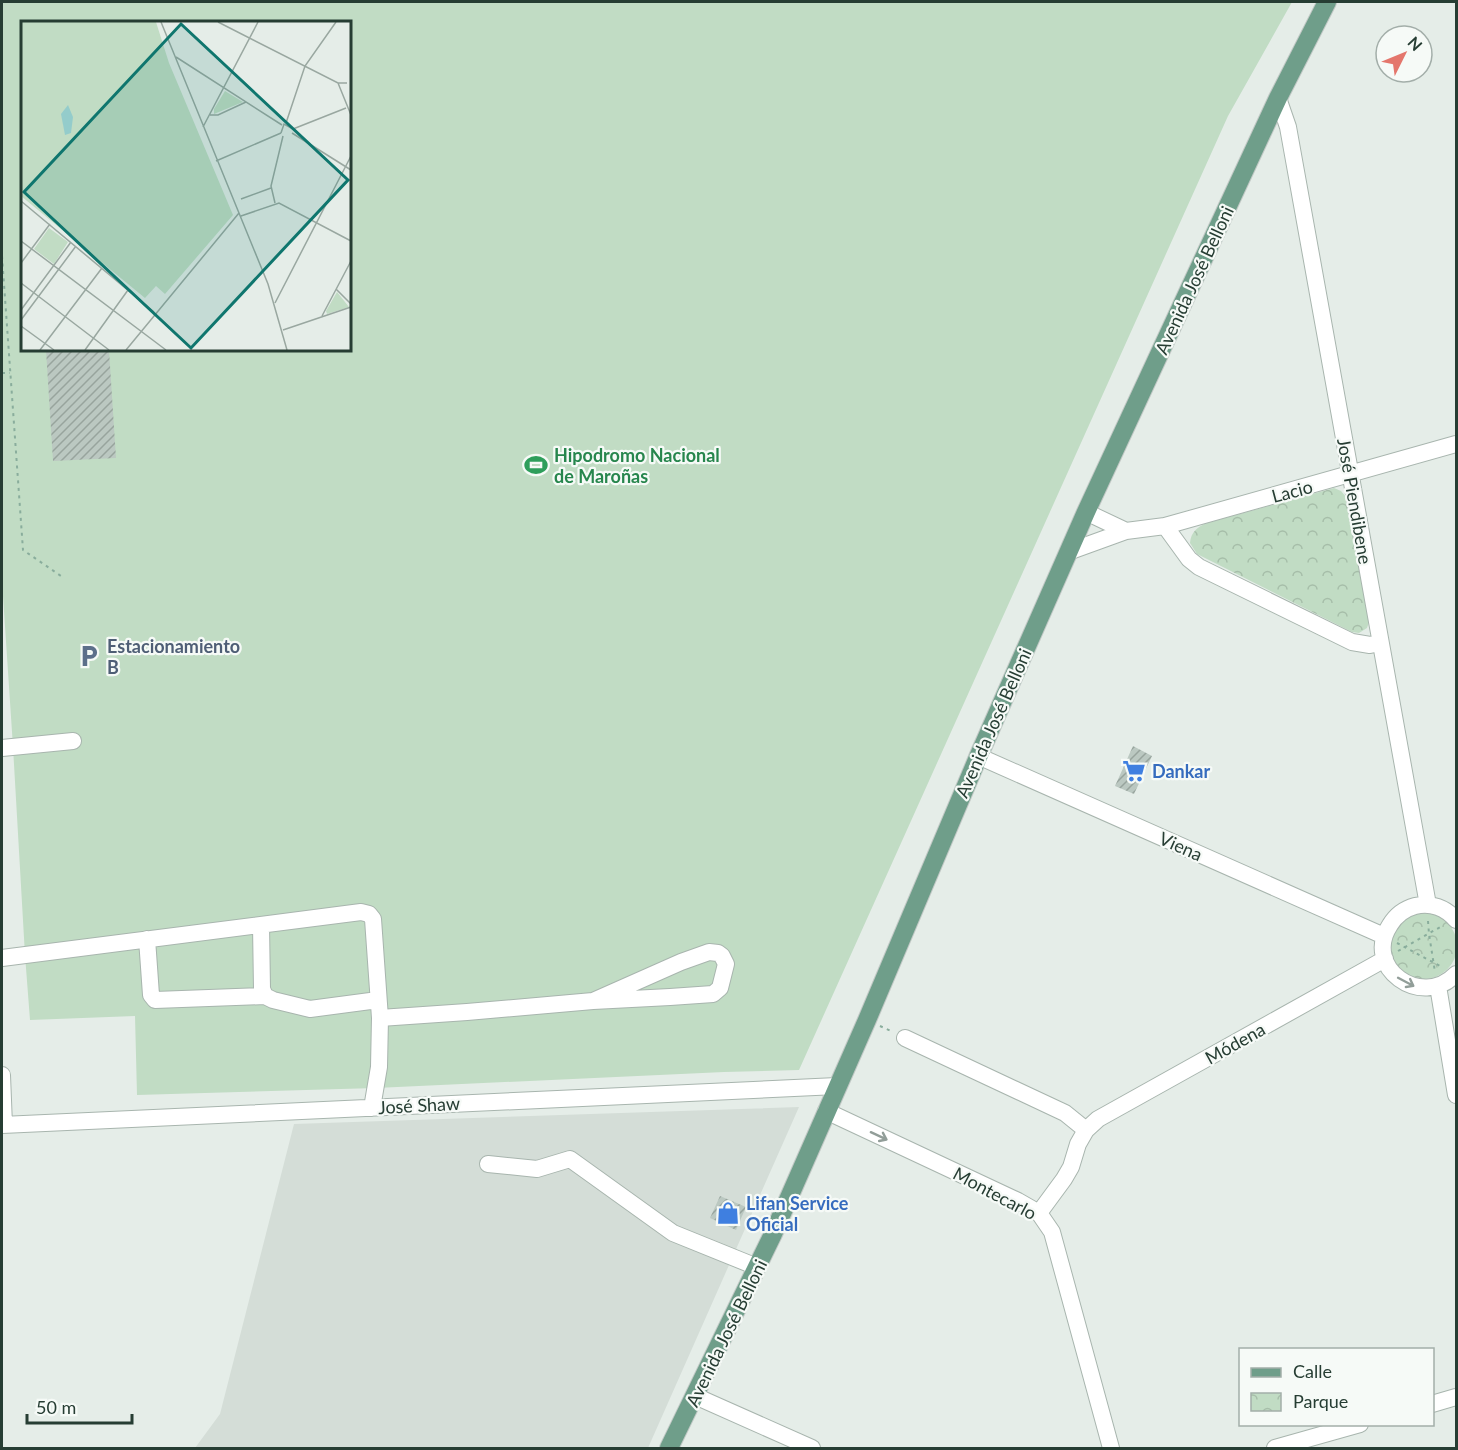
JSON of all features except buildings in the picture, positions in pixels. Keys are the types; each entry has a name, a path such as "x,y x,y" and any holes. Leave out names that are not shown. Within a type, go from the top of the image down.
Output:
{"main road":[{"name":"Avenida José Belloni","path":"669,1449 773,1234 867,1020 978,756 1086,512 1278,98 1327,2"}],"street":[{"name":"José Piendibene","path":"1278,98 1288,127 1428,905"},
{"name":"Lacio","path":"1068,552 1126,531 1165,526 1456,444"},
{"path":"1086,512 1126,531"},
{"path":"1165,526 1189,559 1199,567 1352,642 1370,645 1380,643"},
{"path":"2,748 73,741"},
{"name":"Viena","path":"978,756 1384,936"},
{"path":"1456,918 1442,909 1428,905 1409,908 1400,913 1388,927 1384,936 1383,948 1390,969 1406,984 1427,988 1438,986 1456,974"},
{"path":"2,958 361,912 369,914 373,919 380,1018 379,1066 372,1108"},
{"path":"261,925 262,989 265,996"},
{"path":"147,939 151,995 155,1000 265,996 310,1009 378,1000"},
{"path":"380,1018 713,994 720,988 726,964 718,952 709,952 593,1001"},
{"name":"Módena","path":"1038,1213 1071,1167 1078,1144 1086,1130 1098,1119 1385,959"},
{"path":"1438,986 1456,1095"},
{"path":"905,1038 1065,1113 1086,1130"},
{"path":"2,1074 3,1125"},
{"name":"José Shaw","path":"3,1125 837,1086"},
{"name":"Montecarlo","path":"826,1111 1018,1201 1038,1213 1052,1232 1111,1449"},
{"path":"488,1164 537,1169 570,1160 673,1233 757,1267"},
{"path":"695,1396 812,1449"},
{"path":"1434,1403 1456,1397"},
{"path":"1275,1449 1356,1426"}],"path":[{"path":"2,256 23,550 61,576"},
{"path":"2,373 10,372"},
{"path":"1428,905 1429,934 1438,986"},
{"path":"1385,959 1456,918"},
{"path":"1384,936 1441,967"},
{"path":"867,1020 905,1038"}],"shaded area":[{"path":"799,1107 648,1448 195,1448 220,1414 294,1124"}],"green space":[{"name":"Hipodromo Nacional de Maroñas","path":"2,2 1292,2 1228,116 799,1070 376,1088 137,1095 135,1016 30,1020 2,581"},
{"path":"1334,488 1346,497 1369,622 1367,628 1359,633 1352,632 1197,554 1190,543 1195,530 1207,523"},
{"path":"1424,913 1437,915 1447,923 1455,933 1457,946 1455,959 1447,969 1437,977 1424,979 1411,977 1401,969 1393,959 1391,946 1393,933 1401,923 1411,915"}],"place":[{"name":"Hipodromo Nacional de Maroñas","path":"536,465"},
{"name":"Estacionamiento B","path":"89,656"},
{"name":"Dankar","path":"1134,771"},
{"name":"Lifan Service Oficial","path":"728,1213"}]}
